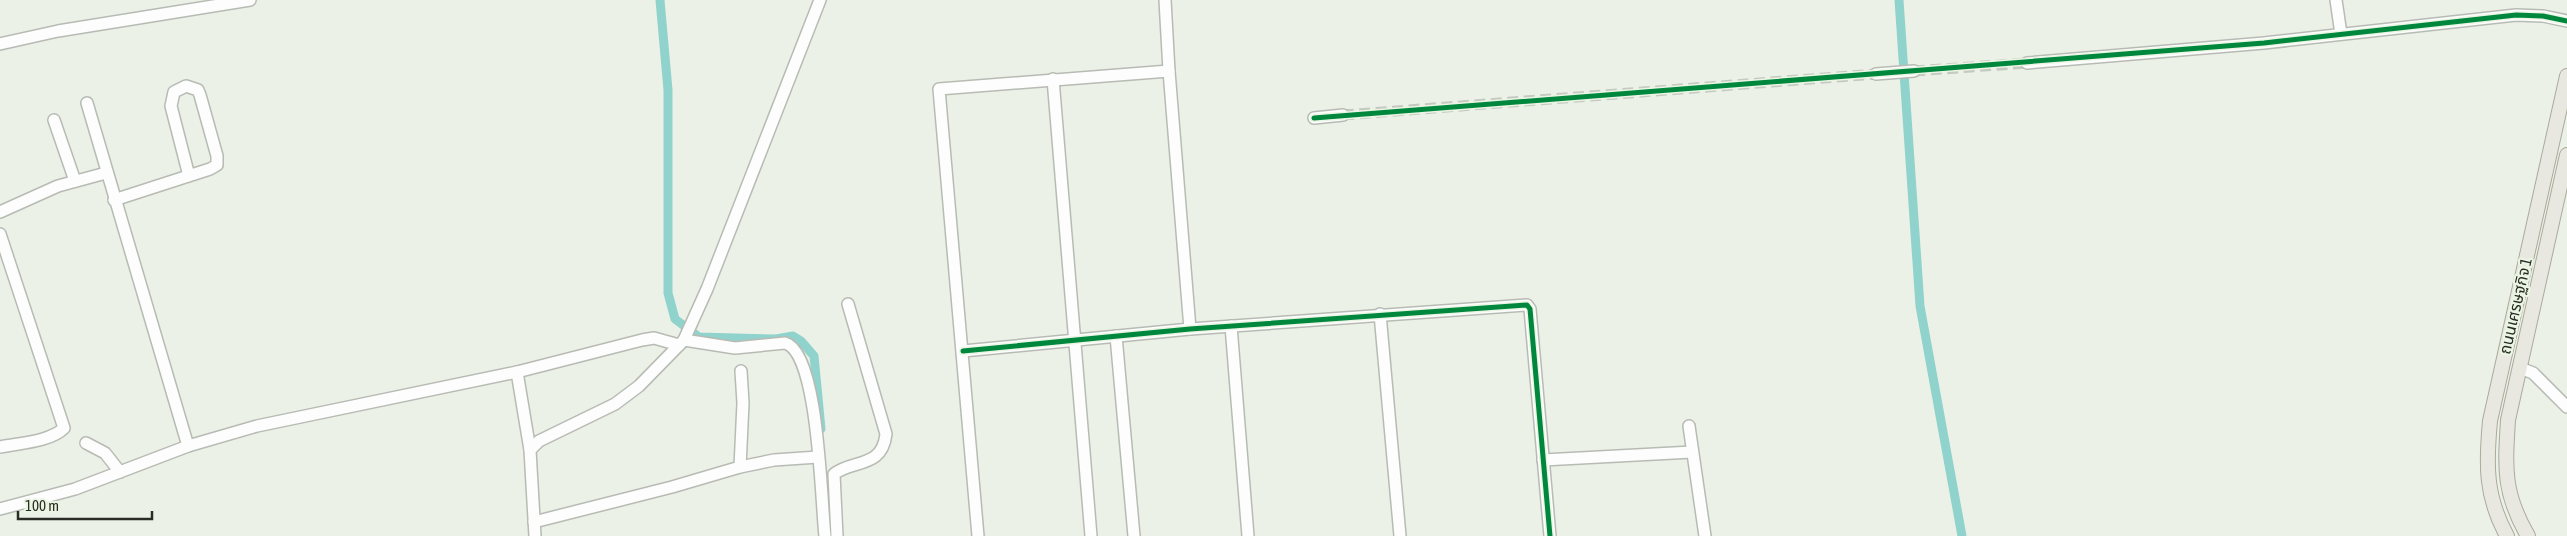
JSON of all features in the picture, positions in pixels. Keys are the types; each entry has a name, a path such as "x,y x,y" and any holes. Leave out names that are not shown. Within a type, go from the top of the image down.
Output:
{"main road":[{"name":"ถนนเศรษฐกิจ 1","path":"2506,536 2490,495 2486,466 2490,421 2567,76"},
{"name":"ถนนเศรษฐกิจ 1","path":"2528,536 2515,514 2507,489 2505,463 2508,420 2567,155"}],"street":[{"path":"0,44 58,31 250,0"},
{"path":"530,450 539,441 615,404 649,376 683,340 692,325 820,0"},
{"path":"1165,0 1190,329"},
{"path":"2336,0 2341,34"},
{"path":"2027,62 2264,43 2516,16 2543,16 2567,21"},
{"path":"978,536 939,89 1169,71"},
{"path":"1876,74 1910,71"},
{"path":"1053,79 1091,536"},
{"path":"114,200 189,176 214,167 218,161 198,90 186,86 174,92 171,106 189,176"},
{"path":"86,103 188,446"},
{"path":"1314,118 1343,116"},
{"path":"54,120 75,181"},
{"path":"0,212 75,181 106,174"},
{"path":"0,234 64,428 43,438 0,447"},
{"path":"837,536 834,474 870,461 882,447 886,434 848,304"},
{"path":"963,351 1190,329 1527,305 1530,309 1550,536"},
{"path":"1380,314 1400,536"},
{"path":"1231,326 1248,536"},
{"path":"1116,336 1134,536"},
{"path":"0,509 75,489 188,446 303,416 517,372 654,338 683,340 724,347 790,345 806,370 813,402 825,536"},
{"path":"2520,368 2533,373 2567,407"},
{"path":"740,467 743,403 741,371"},
{"path":"517,372 530,450 535,536"},
{"path":"1689,426 1705,536"},
{"path":"86,443 106,453 120,472"},
{"path":"1543,460 1692,452"},
{"path":"534,522 672,487 740,467 774,460 818,457"}],"waterway":[{"path":"660,0 668,90 668,293 675,319 699,337 776,339 793,336 801,341 814,356 821,429"},
{"path":"1899,0 1920,306 1962,536"},
{"path":"827,484 832,521"}],"tunnel":[{"path":"1914,71 2027,63"},
{"path":"1343,115 1876,74"}],"cycle path":[{"path":"1314,118 2264,43 2516,15 2543,16 2567,21"},
{"path":"963,351 1190,329 1527,305 1530,309 1550,536"}]}
